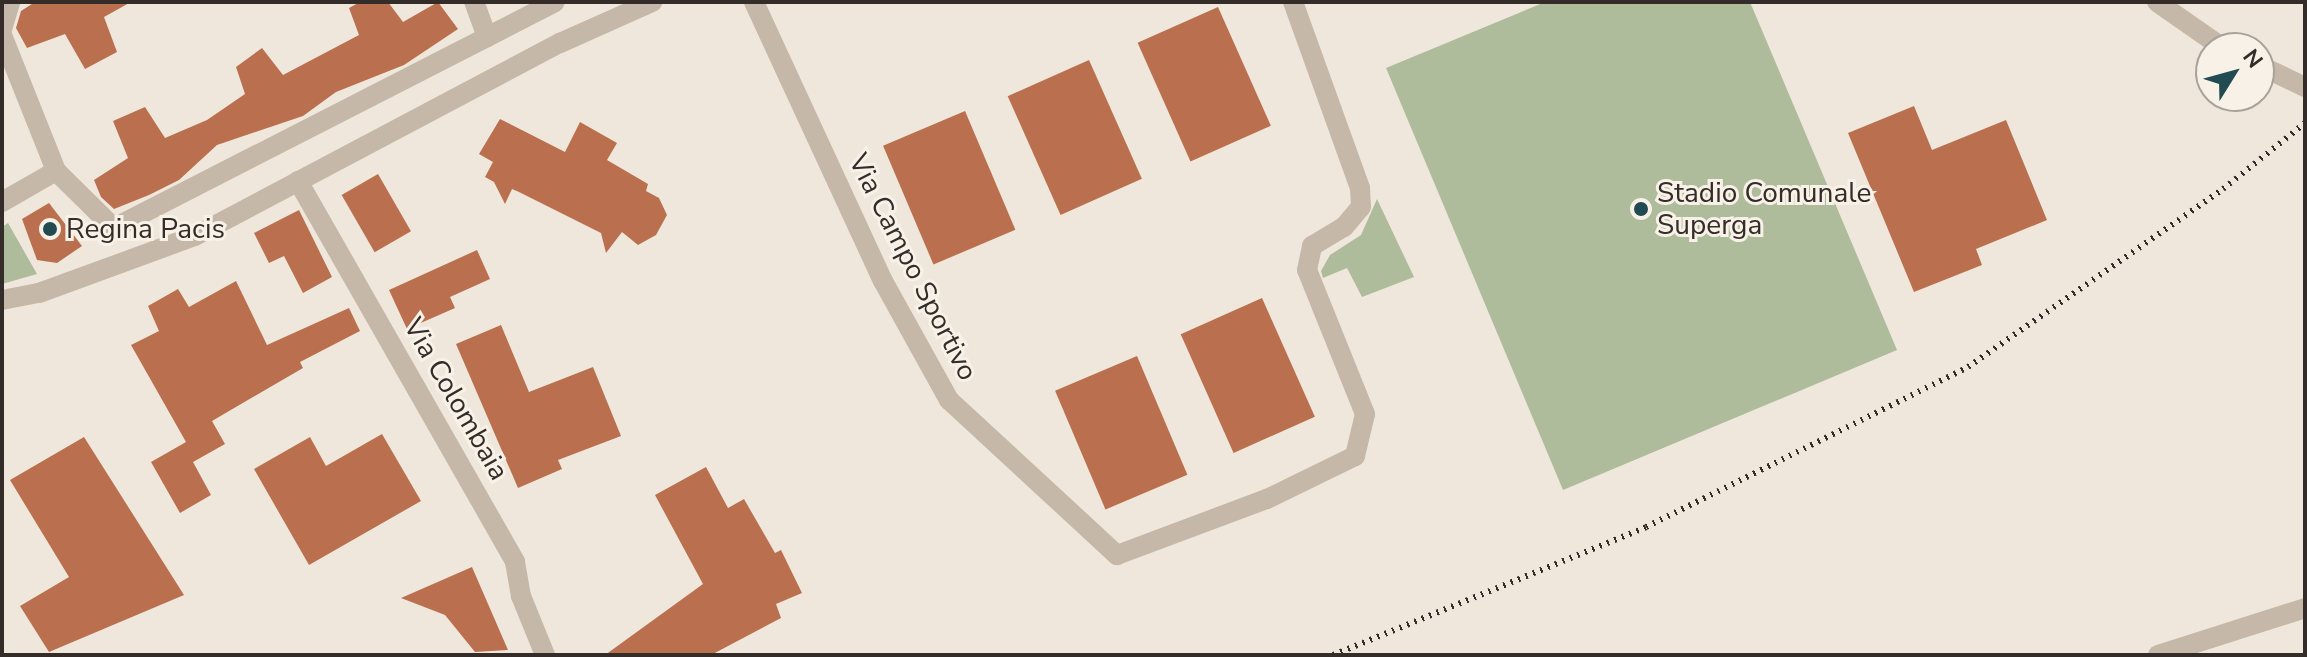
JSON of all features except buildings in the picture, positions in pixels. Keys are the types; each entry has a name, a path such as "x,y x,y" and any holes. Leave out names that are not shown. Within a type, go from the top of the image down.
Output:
{"street":[{"path":"10,2 2,32 56,171 114,228 555,2"},
{"path":"474,2 487,37"},
{"path":"2,300 39,293 195,236 560,43 652,2"},
{"name":"Via Campo Sportivo","path":"754,2 883,281 949,400 1117,555 1267,499 1355,456 1365,414 1307,270 1312,246 1344,227 1361,207 1360,188 1293,2"},
{"path":"2157,2 2200,32"},
{"path":"2275,73 2305,87"},
{"path":"2,202 56,171"},
{"name":"Via Colombaia","path":"298,181 493,519 515,562 521,596 545,655"},
{"path":"2158,655 2305,608"}],"green space":[{"name":"Stadio Comunale Superga","path":"1545,2 1750,2 1897,350 1563,490 1386,68"},
{"path":"1377,199 1414,277 1362,297 1347,268 1323,278 1321,271 1330,255 1361,235"},
{"path":"8,223 37,274 2,284 2,227"}],"railway":[{"path":"1333,655 1646,527 1968,367 2223,189 2305,123"}],"place":[{"name":"Stadio Comunale Superga","path":"1641,209"},
{"name":"Regina Pacis","path":"50,229"}]}
